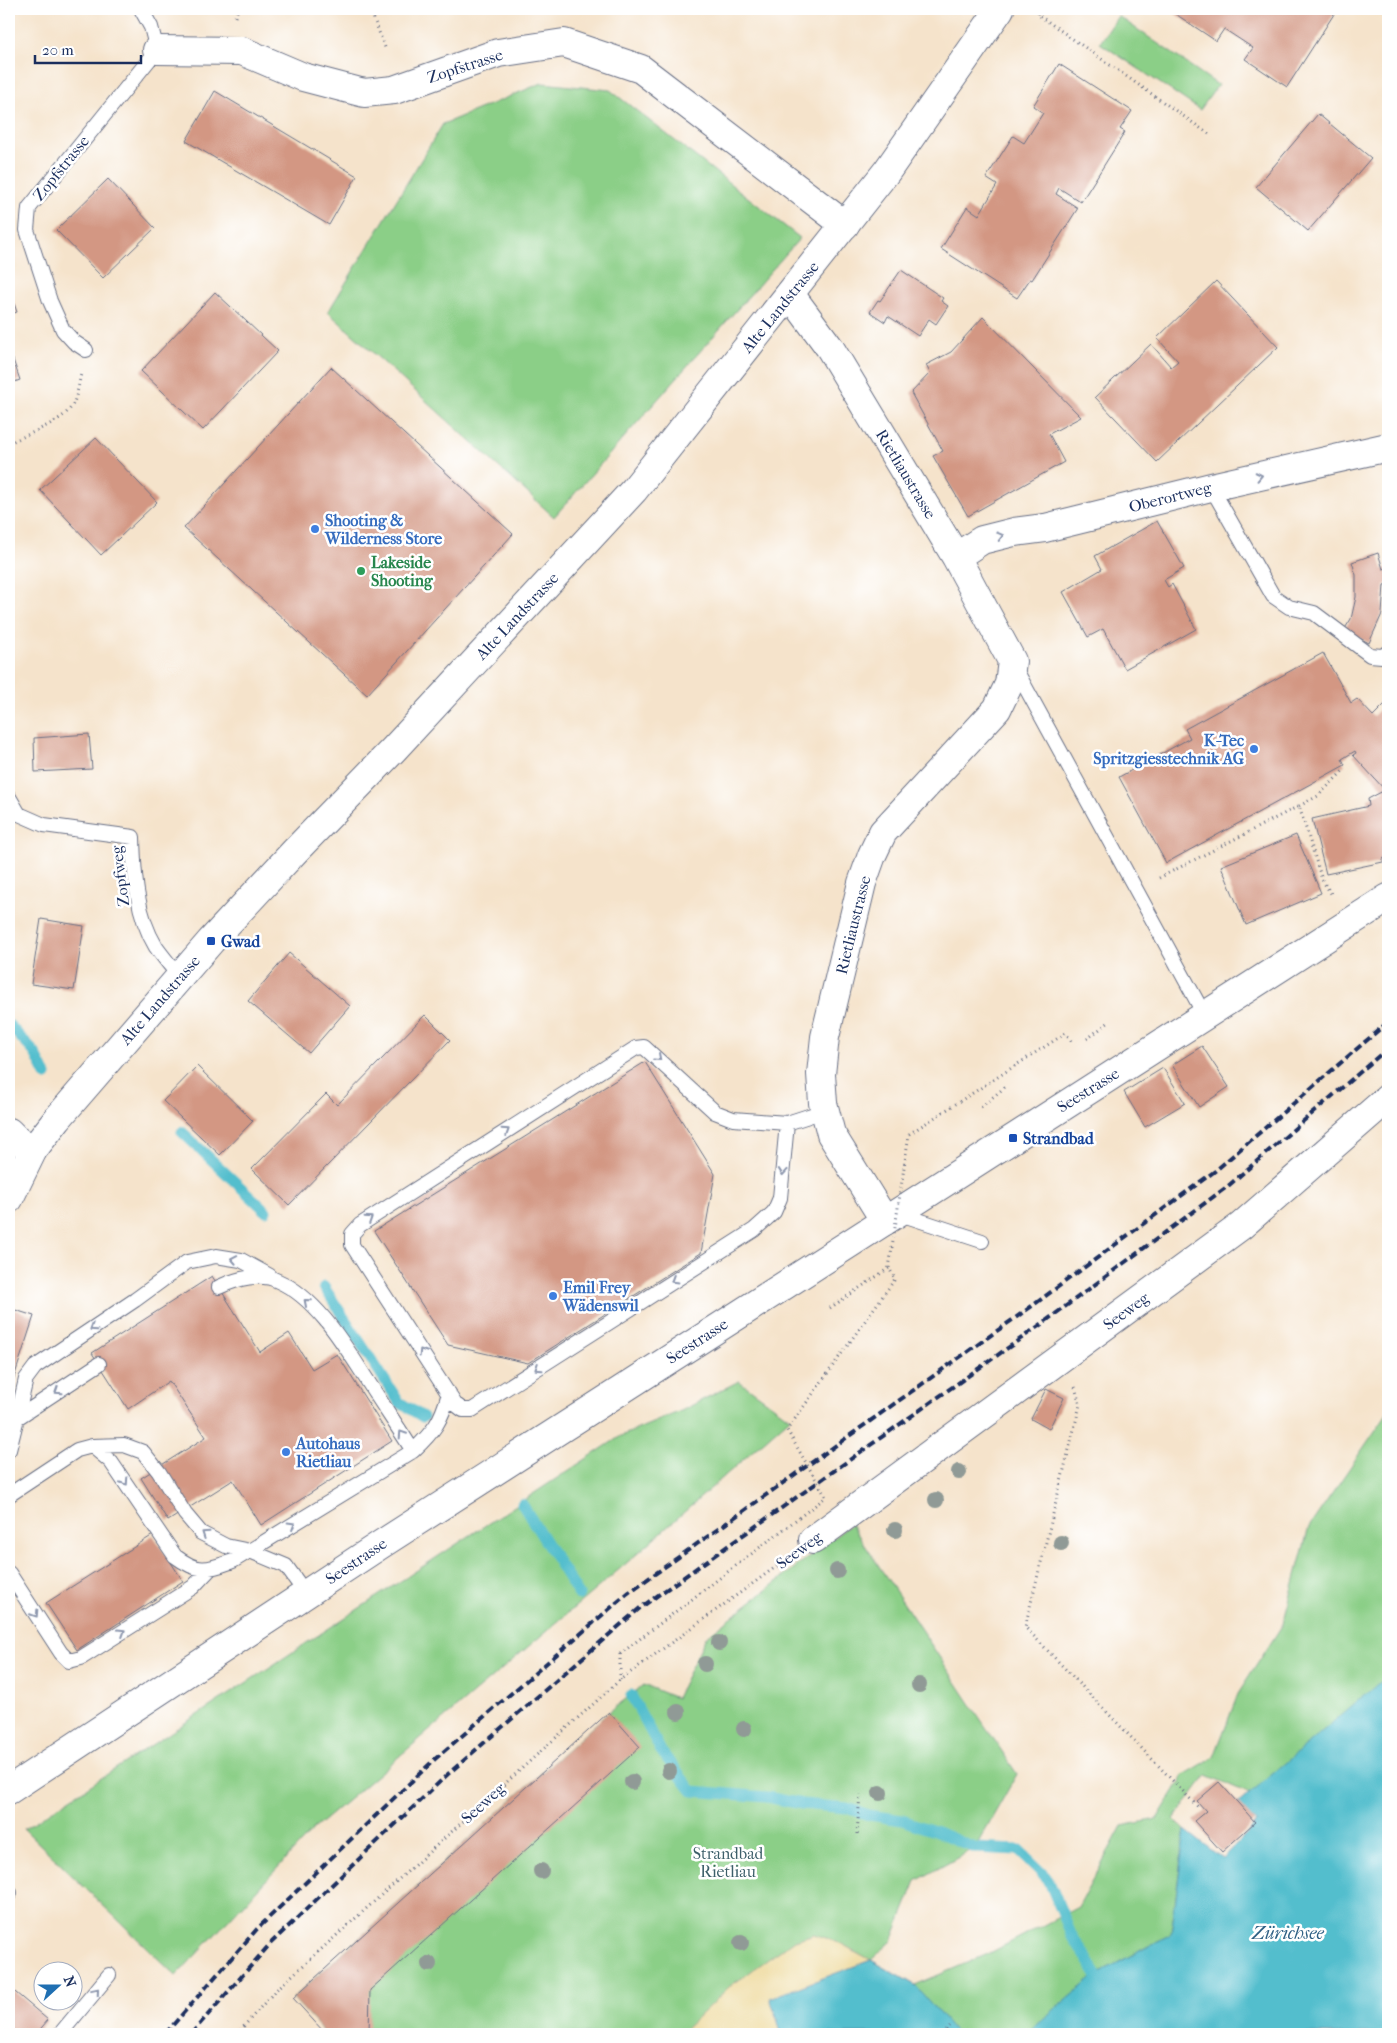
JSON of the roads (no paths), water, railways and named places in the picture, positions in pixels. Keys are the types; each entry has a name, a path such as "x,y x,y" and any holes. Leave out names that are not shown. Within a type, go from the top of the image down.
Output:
{"street":[{"name":"Alte Landstrasse","path":"9,1199 33,1150 58,1118 180,978 295,851 393,750 634,490 887,172 1000,9"},
{"name":"Zopfstrasse","path":"157,50 242,51 303,77 364,93 394,90 498,53 564,43 641,69 845,225"},
{"name":"Rietliaustrasse","path":"790,294 830,348 956,557 1012,661 1009,684 997,709 883,832 862,883 825,1037 821,1074 824,1111 831,1134 891,1217"},
{"name":"Oberortweg","path":"956,557 982,540 1014,532 1045,528 1211,486 1388,447"},
{"name":"Seestrasse","path":"9,1790 388,1540 1388,898"},
{"name":"Seeweg","path":"813,1540 1241,1226 1388,1098"},
{"path":"9,1132 33,1150"}],"lane":[{"path":"141,9 151,27 157,50"},
{"name":"Zopfstrasse","path":"86,350 74,342 63,330 50,301 26,230 29,208 157,50"},
{"path":"1211,486 1274,596 1289,607 1314,613 1370,655 1382,656 1388,653"},
{"name":"Rietliaustrasse","path":"1012,661 1204,1016"},
{"name":"Zopfweg","path":"9,797 19,814 44,825 133,837 134,876 141,912 156,946 180,978"},
{"path":"787,1123 780,1198 774,1212 754,1230 472,1410 463,1410 456,1404 352,1245 352,1234 360,1225 636,1048 644,1047 654,1054 714,1112 733,1119 787,1123 824,1111"},
{"path":"891,1217 982,1241"},
{"path":"9,1450 26,1379 35,1366 135,1300 187,1262 216,1256 241,1260 277,1280 313,1307 339,1337 413,1451"},
{"path":"219,1287 232,1281 255,1277 277,1280"},
{"path":"17,1418 99,1364"},
{"path":"92,1446 111,1462 175,1556 190,1567 211,1568 233,1561 413,1451 432,1433 443,1413 449,1393"},
{"path":"9,1494 77,1450 92,1446 124,1445 143,1452 159,1472 185,1514 201,1534 226,1546 250,1550 286,1566 306,1594"},
{"path":"9,1573 60,1653 69,1660 81,1658 185,1592 211,1568"},
{"path":"60,2034 109,1975"}],"water":[{"name":"Zürichsee","path":"1388,1675 1388,2034 1025,2034 1097,1974 1171,1934 1185,1830 1222,1858 1257,1823 1235,1806"},
{"path":"871,1960 915,1985 957,2034 782,2034 770,1998"}],"waterway":[{"path":"9,1025 35,1053 46,1075"},
{"path":"182,1132 266,1211"},
{"path":"324,1287 399,1402 423,1417"},
{"path":"522,1504 579,1595"},
{"path":"631,1695 661,1751 692,1791 767,1797 802,1804 847,1808 869,1815 902,1820 975,1848 1018,1850 1048,1879 1071,1934 1097,1974"}],"railway":[{"path":"165,2034 257,1929 435,1759 628,1593 1032,1306 1215,1171 1388,1022"},
{"path":"191,2034 271,1943 448,1774 640,1608 1043,1323 1228,1186 1388,1048"}],"place":[{"name":"Shooting & Wilderness Store","path":"315,529"},
{"name":"Lakeside Shooting","path":"361,571"},
{"name":"K-Tec Spritzgiesstechnik AG","path":"1254,749"},
{"name":"Gwad","path":"211,941"},
{"name":"Strandbad","path":"1013,1138"},
{"name":"Emil Frey Wädenswil","path":"553,1296"},
{"name":"Autohaus Rietliau","path":"286,1452"}],"park label":[{"name":"Strandbad Rietliau","path":"728,1862"}]}
